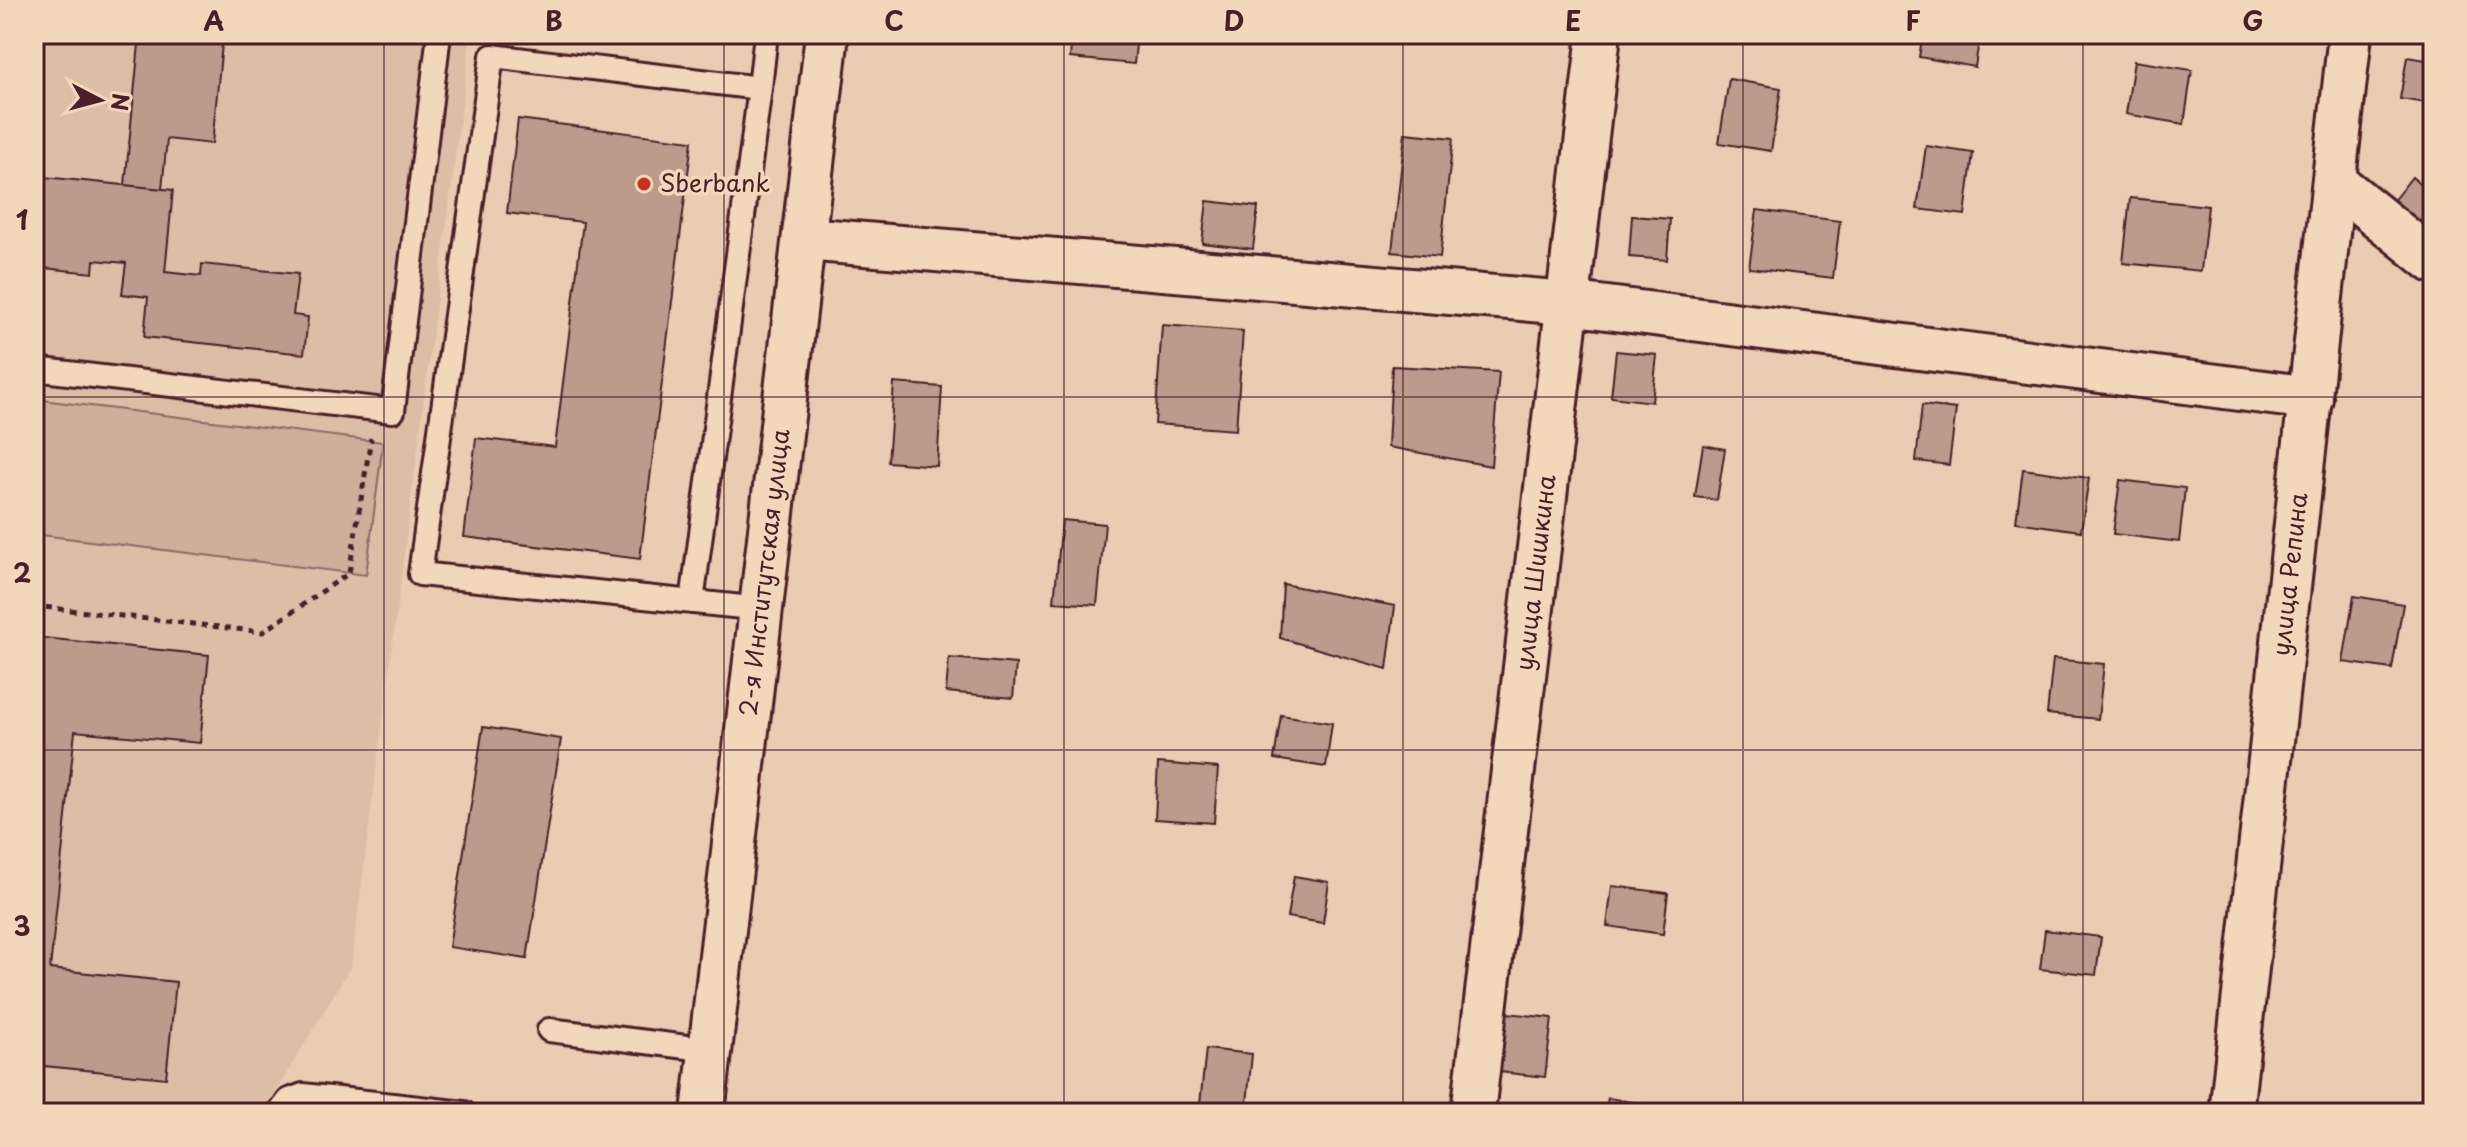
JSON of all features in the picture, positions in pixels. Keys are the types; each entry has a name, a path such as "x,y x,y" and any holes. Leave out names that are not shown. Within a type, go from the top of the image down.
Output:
{"street":[{"name":"2-я Институтская улица","path":"703,1113 827,34"},
{"name":"улица Шишкина","path":"1473,1113 1599,34"},
{"name":"улица Репина","path":"2231,1113 2350,34"},
{"path":"2334,181 2433,261"},
{"path":"805,239 1568,303 2311,398"}],"lane":[{"path":"34,369 393,411 439,34"},
{"path":"692,602 766,34"},
{"path":"760,88 492,56 420,574 762,609"},
{"path":"549,1030 711,1050"},
{"path":"279,1113 289,1100 303,1095 464,1113"}],"path":[{"path":"34,606 263,632 349,573 376,409"}],"shaded area":[{"path":"34,34 471,34 351,966 263,1113 34,1113"},
{"path":"34,399 383,442 366,575 34,534"}],"building":[{"path":"140,34 223,34 212,144 167,139 162,189 125,185"},
{"path":"640,34 671,34 671,38"},
{"path":"1072,34 1137,34 1134,64 1070,58"},
{"path":"1406,34 1449,34 1449,38"},
{"path":"1923,34 1980,34 1975,67 1919,57"},
{"path":"2407,57 2433,61 2433,104 2400,99"},
{"path":"2134,61 2192,70 2184,124 2126,114"},
{"path":"1729,79 1781,88 1771,151 1719,143"},
{"path":"518,119 692,141 640,559 464,537 476,438 555,447 583,222 507,213"},
{"path":"1405,133 1453,138 1440,257 1392,252"},
{"path":"1926,146 1973,153 1965,215 1917,209"},
{"path":"34,176 173,190 165,272 201,276 202,264 298,274 293,315 308,317 304,354 144,337 148,297 122,294 126,263 94,260 93,273 34,267"},
{"path":"2412,177 2433,194 2433,220 2426,228 2393,201"},
{"path":"2130,198 2208,206 2201,271 2123,263"},
{"path":"1207,201 1258,207 1253,249 1202,243"},
{"path":"1757,210 1840,221 1833,278 1749,268"},
{"path":"1632,216 1670,219 1667,260 1629,257"},
{"path":"1162,325 1243,331 1236,430 1155,424"},
{"path":"1616,351 1657,355 1652,402 1611,397"},
{"path":"1392,366 1499,372 1491,466 1388,447"},
{"path":"894,383 942,387 937,466 888,462"},
{"path":"1922,405 1956,409 1949,465 1916,461"},
{"path":"1703,445 1725,449 1717,500 1695,497"},
{"path":"2023,469 2089,478 2081,531 2016,522"},
{"path":"2120,480 2185,488 2179,542 2113,534"},
{"path":"1062,520 1105,524 1097,605 1054,602"},
{"path":"1283,584 1395,606 1387,669 1280,638"},
{"path":"2354,596 2403,604 2392,669 2343,662"},
{"path":"34,637 209,655 200,743 75,731 50,969 176,982 166,1078 34,1065"},
{"path":"949,658 1016,664 1013,698 946,692"},
{"path":"2053,659 2104,664 2098,719 2047,714"},
{"path":"1281,715 1332,723 1326,767 1274,759"},
{"path":"483,727 561,739 527,959 449,947"},
{"path":"1158,763 1218,768 1214,823 1155,819"},
{"path":"1294,876 1329,882 1323,923 1287,917"},
{"path":"1612,886 1668,893 1663,934 1607,926"},
{"path":"2045,930 2101,937 2096,975 2040,969"},
{"path":"1507,1013 1552,1018 1545,1077 1500,1072"},
{"path":"1206,1049 1252,1054 1246,1113 1199,1113"},
{"path":"1608,1098 1668,1108 1667,1113 1605,1113"}],"place":[{"name":"Sberbank","path":"644,184"}]}
